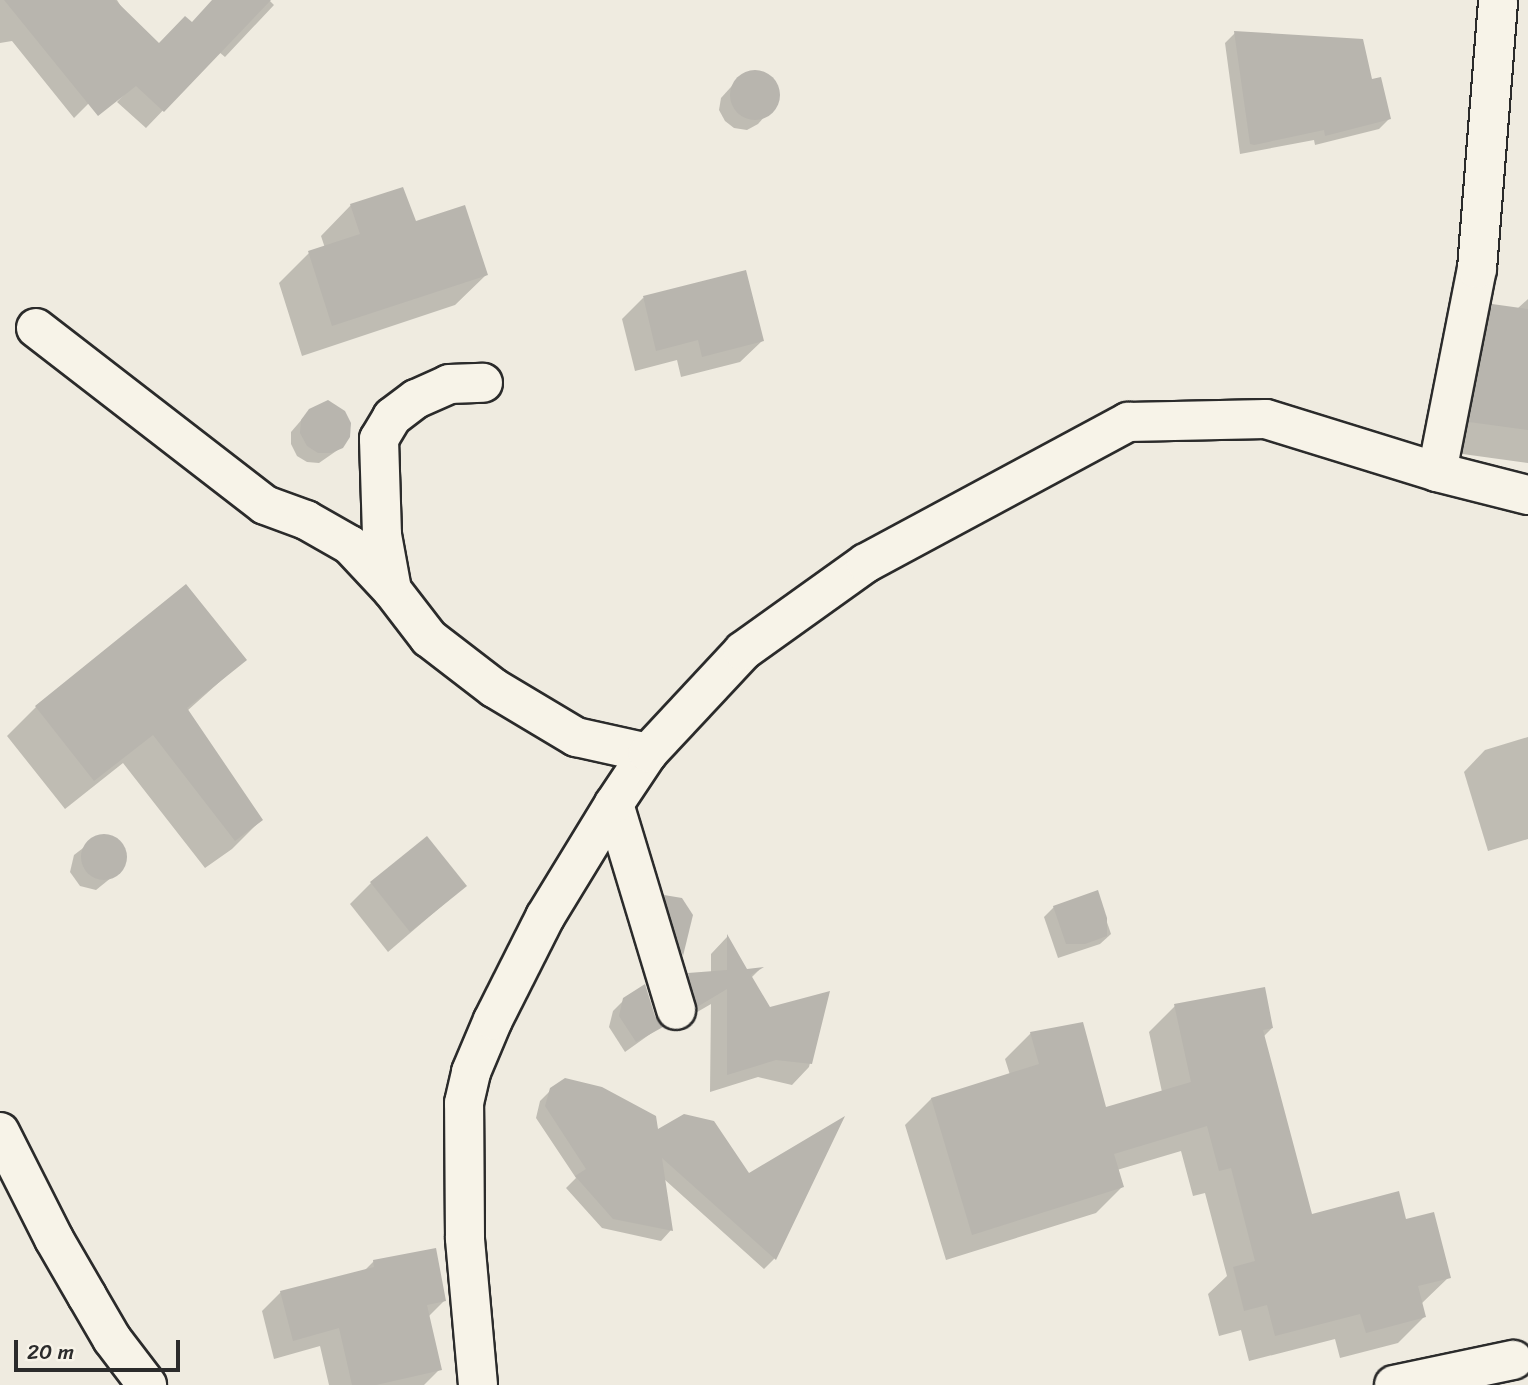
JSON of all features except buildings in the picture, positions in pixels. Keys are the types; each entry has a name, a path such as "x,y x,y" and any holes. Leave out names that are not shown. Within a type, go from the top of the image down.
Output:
{"street":[{"path":"1437,472 1477,269 1498,0"},
{"path":"36,328 265,505 306,520 350,545 392,590 429,638 494,688 576,737 648,753"},
{"path":"392,590 382,535 379,439 392,417 425,394 449,384 483,383"},
{"path":"478,1385 465,1238 464,1103 471,1072 493,1020 545,917 614,804 648,753 743,651 866,563 1128,422 1266,419 1437,472 1528,495"},
{"path":"614,804 676,1010"},
{"path":"0,1132 54,1239 99,1317 147,1385"},
{"path":"1394,1385 1513,1360"}]}
